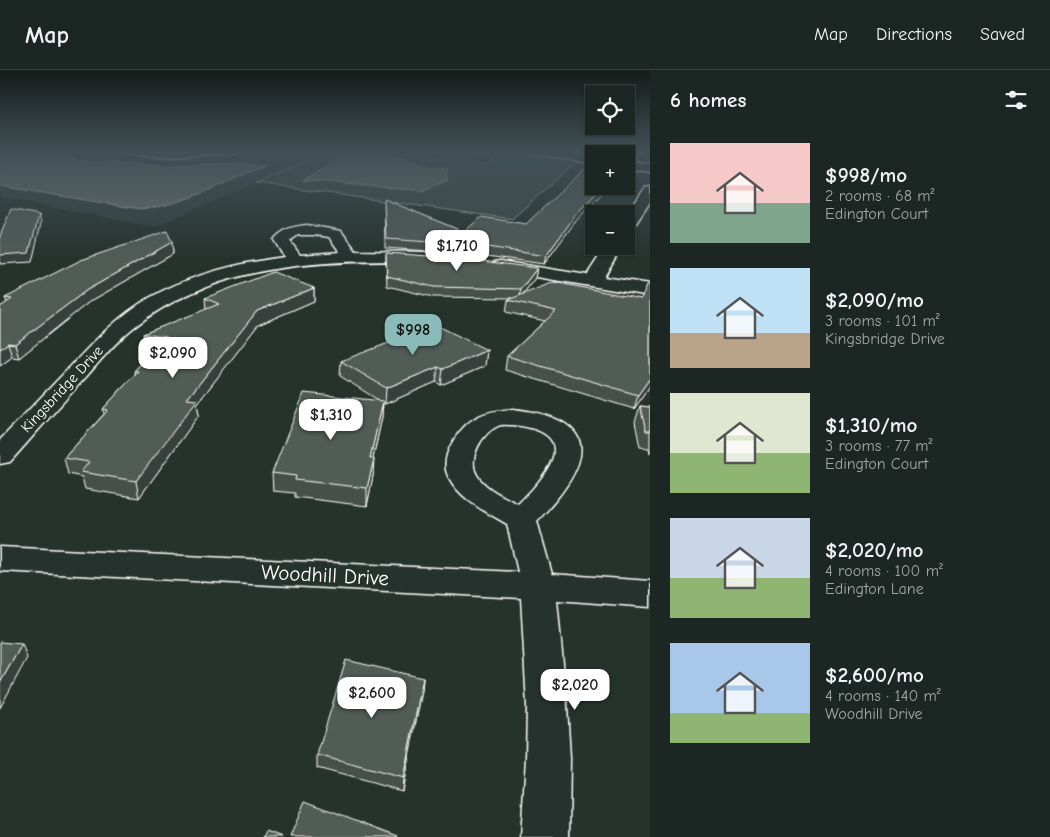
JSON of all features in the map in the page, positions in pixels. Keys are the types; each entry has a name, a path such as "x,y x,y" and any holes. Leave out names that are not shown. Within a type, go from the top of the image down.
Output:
{"street":[{"path":"635,214 650,191"},
{"path":"295,261 282,240 285,236 308,230 336,234 351,256"},
{"name":"Kingsbridge Drive","path":"0,456 104,344 135,316 168,297 204,281 247,269 295,261 382,255 440,258"},
{"path":"592,280 608,255"},
{"path":"484,264 650,290"},
{"path":"521,519 538,586 547,706 548,758 545,837"},
{"name":"Woodhill Drive","path":"0,559 538,586 650,594"}],"shaded area":[{"path":"0,187 248,187 154,227 0,197"},
{"path":"5,187 216,187 172,203 140,209"},
{"path":"283,187 548,187 512,219"},
{"path":"377,187 433,187 423,191"}],"building":[{"path":"566,187 585,187 585,195 594,195 577,213 546,256 474,245 386,239 384,199 464,232 481,217 526,224"},
{"path":"11,209 39,215 29,253 0,255 0,236"},
{"path":"167,231 172,242 87,290 15,344 8,343 0,349 0,307 12,299 5,298 81,260"},
{"path":"386,253 458,258 537,268 521,289 434,287 387,276"},
{"path":"273,272 314,288 257,311 187,399 197,400 136,481 81,472 89,462 64,458 108,410 103,409 138,371 134,371 167,337 143,334 219,304 205,298"},
{"path":"554,282 641,299 647,285 650,285 650,378 638,395 507,356 556,311 508,300"},
{"path":"436,325 487,350 443,369 438,367 386,388 341,361"},
{"path":"304,393 383,401 370,458 374,459 367,488 295,480 296,476 272,473"},
{"path":"640,406 650,407 650,431 646,431"},
{"path":"0,642 22,644 0,683"},
{"path":"346,660 423,678 403,778 317,755"},
{"path":"305,801 398,836 290,837"},
{"path":"266,831 282,837 263,837"}]}
